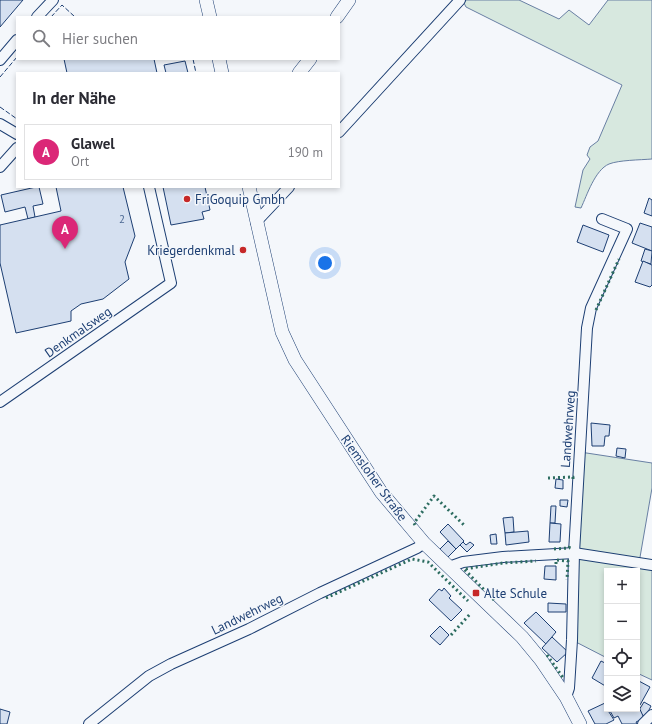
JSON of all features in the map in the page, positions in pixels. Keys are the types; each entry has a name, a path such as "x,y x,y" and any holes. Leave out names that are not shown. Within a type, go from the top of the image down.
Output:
{"main road":[{"path":"206,0 210,16"},
{"path":"338,16 349,0"},
{"path":"219,60 222,72"},
{"path":"300,72 309,60"},
{"name":"Riemsloher Straße","path":"249,188 282,332 295,360 381,492 424,543 522,637 541,660 566,697 580,724"}],"street":[{"path":"38,16 53,0"},
{"path":"340,131 460,0"},
{"path":"0,60 16,41"},
{"path":"0,124 16,133"},
{"path":"0,167 16,149"},
{"name":"Denkmalsweg","path":"0,402 171,283 149,188"},
{"path":"256,222 288,188"},
{"name":"Landwehrweg","path":"566,697 569,688 572,640 574,553 587,328 591,308 628,229 602,219"},
{"name":"Landwehrweg","path":"90,724 149,676 170,664 249,629 320,593 417,548 424,543"},
{"path":"449,567 464,562 504,557 574,553 652,565"},
{"path":"643,724 652,715"}],"shaded area":[{"path":"466,0 519,0 559,19 569,10 589,25 608,0 652,0 652,159 618,162 604,167 592,183 581,208 575,207 583,170 590,159 587,155 590,147 598,141 622,85 466,7 464,3"},
{"path":"580,452 652,463 652,488 639,563 652,565 652,680 640,674 640,568 604,568 604,656 572,640"}],"building":[{"path":"0,0 23,0 0,27"},
{"path":"64,60 154,60 157,72 67,72"},
{"path":"185,61 188,72 166,72 164,65"},
{"path":"32,188 39,188 43,204 33,206 35,217 28,219 25,207 5,212 1,195"},
{"path":"56,188 123,188 135,236 125,262 129,279 103,299 81,304 71,311 71,321 16,333 0,263 0,225 61,211"},
{"name":"FriGoquip Gmbh","path":"163,188 205,188 210,210 202,212 204,219 171,225"},
{"path":"649,198 652,200 652,216 644,213"},
{"path":"640,223 652,227 652,251 632,243"},
{"path":"583,225 609,235 603,252 577,242"},
{"path":"645,249 652,251 651,264 641,261"},
{"path":"643,261 652,265 652,285 650,287 635,282"},
{"path":"591,423 610,425 609,436 605,436 604,446 592,446"},
{"path":"617,448 626,449 625,458 616,456"},
{"path":"556,479 563,480 563,489 555,488"},
{"path":"560,500 568,500 567,507 560,506"},
{"path":"551,506 556,506 555,523 550,523"},
{"path":"513,517 514,532 505,533 503,518"},
{"path":"550,523 561,524 560,542 549,542"},
{"path":"448,524 464,541 456,549 440,532"},
{"path":"528,531 529,542 506,545 505,533"},
{"path":"496,534 497,544 491,544 490,535"},
{"path":"448,541 456,549 448,557 440,549"},
{"path":"463,542 466,545 470,542 474,545 467,552 460,545"},
{"path":"545,566 556,566 556,580 544,579"},
{"path":"444,588 451,596 449,598 462,610 451,621 429,600 439,589 442,591"},
{"path":"548,603 566,604 566,612 548,612"},
{"path":"536,612 556,632 546,644 524,623"},
{"path":"440,626 449,635 440,645 430,636"},
{"path":"552,637 568,652 557,662 542,648"},
{"path":"601,661 604,662 604,685 592,678"},
{"path":"640,682 650,687 640,705"},
{"path":"644,702 651,706 646,716 643,716 640,708"},
{"path":"604,703 604,712 609,712 614,720 606,724 595,724 588,711"},
{"path":"0,709 10,712 7,724 0,724"},
{"path":"640,709 644,718 636,722 637,724 622,724 618,716 614,718 611,712 640,712"}],"hedge":[{"path":"596,310 619,259"},
{"path":"548,478 573,477 573,481"},
{"path":"415,525 414,523 434,496 464,525"},
{"path":"554,549 569,548 570,545"},
{"path":"326,598 412,559 428,562 468,601"},
{"path":"556,564 556,560 568,561 567,580"},
{"path":"494,600 464,569 503,563 536,561"},
{"path":"451,635 471,613"},
{"path":"547,655 564,679"}],"fence":[{"path":"52,16 62,5 74,16"},
{"path":"0,77 16,58"},
{"path":"193,60 196,72"},
{"path":"0,107 16,118"}],"place":[{"name":"FriGoquip Gmbh","path":"187,199"},
{"name":"Glawel","path":"65,249"},
{"name":"Kriegerdenkmal","path":"243,250"},
{"name":"Alte Schule","path":"476,593"}]}
